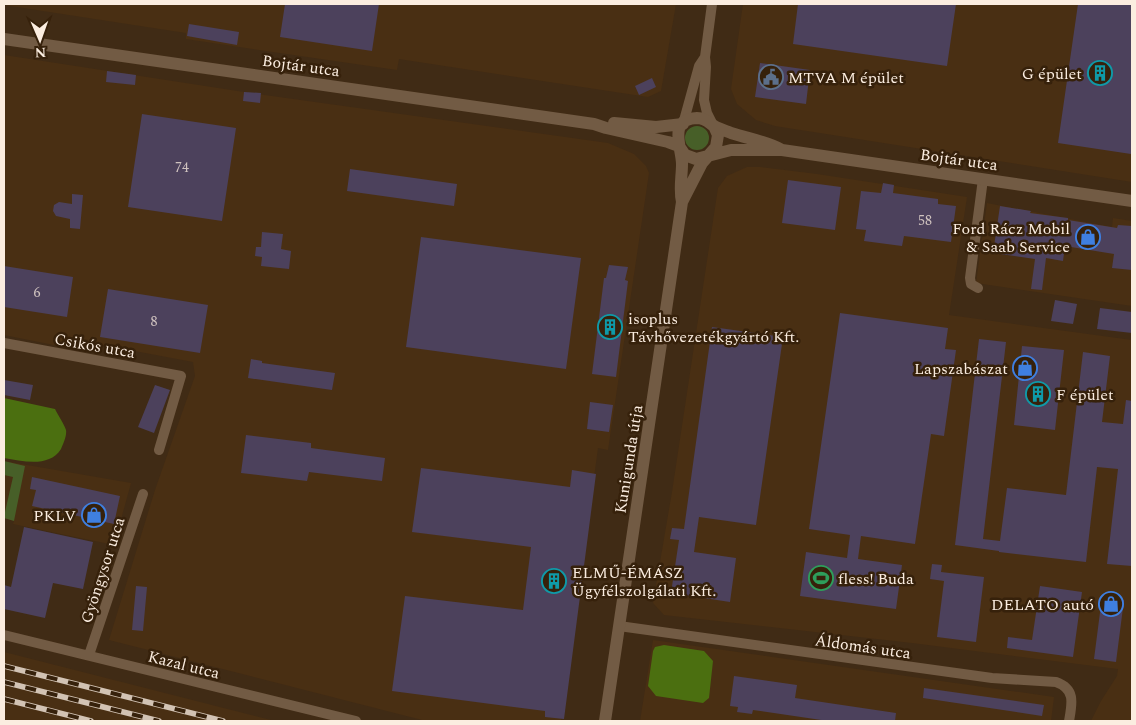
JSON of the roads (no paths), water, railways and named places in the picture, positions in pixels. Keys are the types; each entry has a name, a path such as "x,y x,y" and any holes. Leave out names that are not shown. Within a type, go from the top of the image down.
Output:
{"street":[{"name":"Kunigunda útja","path":"682,202 687,196 699,169 718,142 718,135 705,107 706,67 704,57 712,4"},
{"name":"Bojtár utca","path":"4,39 594,124 679,146"},
{"name":"Kunigunda útja","path":"605,721 682,202 680,190 682,163 678,132 683,124 698,66 704,57"},
{"path":"683,124 700,118 708,120 714,126"},
{"name":"Bojtár utca","path":"594,124 656,126 683,124"},
{"name":"Bojtár utca","path":"714,126 736,135 771,143 782,150"},
{"path":"679,146 686,155 692,158 710,155"},
{"name":"Bojtár utca","path":"710,155 731,150 782,150 1132,201"},
{"path":"978,288 972,284 970,278 983,179"},
{"name":"Csikós utca","path":"4,343 181,376 159,450"},
{"name":"Gyöngysor utca","path":"89,655 143,494"},
{"name":"Áldomás utca","path":"619,626 992,678 1056,682 1069,690 1071,695 1069,721"},
{"name":"Kazal utca","path":"4,635 356,721"}],"railway":[{"path":"4,666 223,721"},
{"path":"4,682 159,721"},
{"path":"4,699 91,721"}],"place":[{"name":"G épület","path":"1100,73"},
{"name":"MTVA M épület","path":"771,77"},
{"name":"Ford Rácz Mobil & Saab Service","path":"1088,237"},
{"name":"isoplus Távhővezetékgyártó Kft.","path":"610,327"},
{"name":"Lapszabászat","path":"1025,368"},
{"name":"F épület","path":"1038,394"},
{"name":"PKLV","path":"94,515"},
{"name":"fless! Buda","path":"821,578"},
{"name":"ELMŰ-ÉMÁSZ Ügyfélszolgálati Kft.","path":"554,581"},
{"name":"DELATO autó","path":"1111,604"}]}
